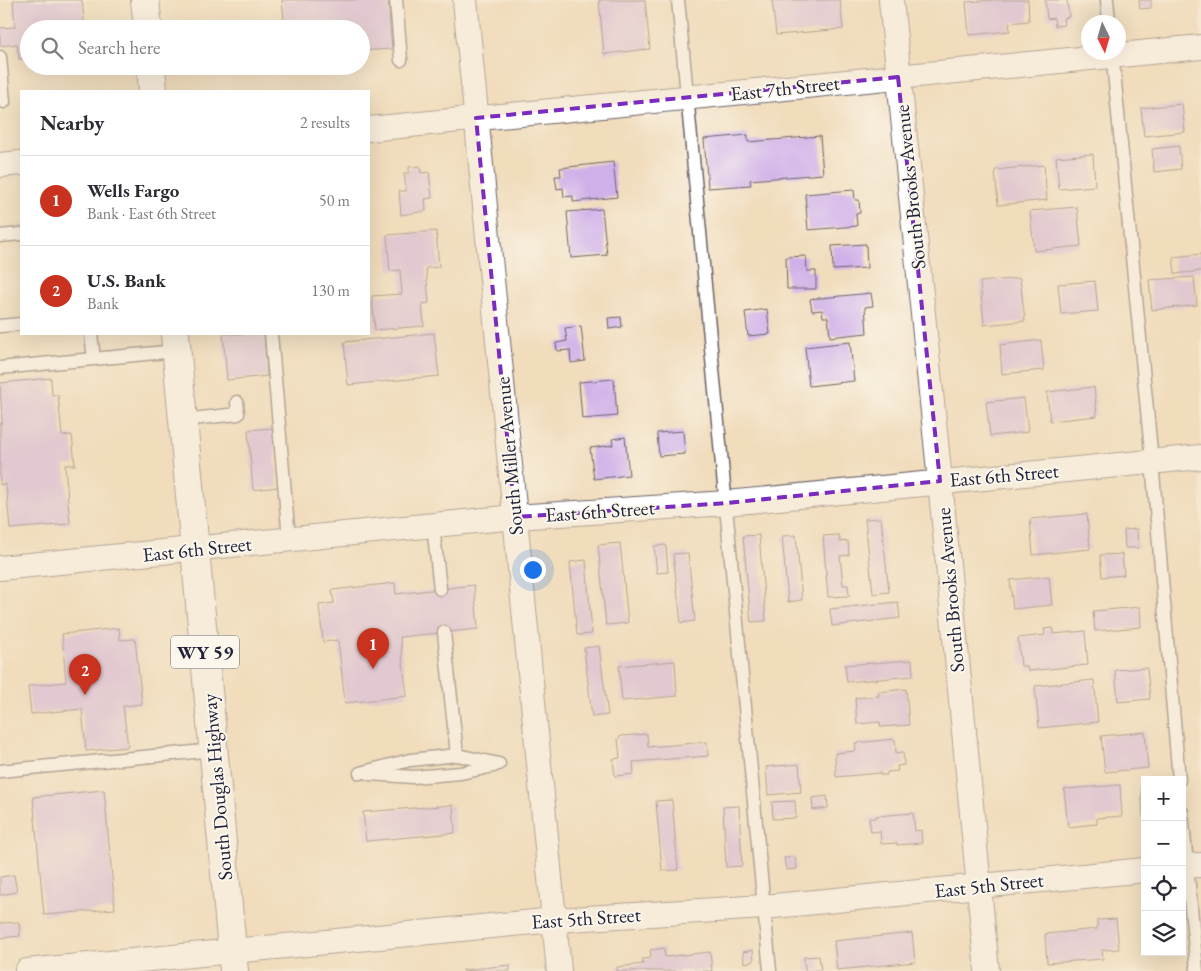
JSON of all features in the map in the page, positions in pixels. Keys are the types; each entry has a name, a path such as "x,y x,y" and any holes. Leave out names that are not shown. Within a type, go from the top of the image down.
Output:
{"main road":[{"path":"145,0 147,20"},
{"path":"152,75 153,90"},
{"name":"South Douglas Highway","path":"175,342 233,961"}],"street":[{"name":"South Miller Avenue","path":"465,0 537,761 559,971"},
{"name":"South Brooks Avenue","path":"891,0 987,971"},
{"name":"East 7th Street","path":"1126,53 1201,47"},
{"name":"East 7th Street","path":"370,129 1081,57"},
{"path":"0,165 20,162"},
{"name":"East 6th Street","path":"0,568 515,517 727,503 1201,457"},
{"name":"East 5th Street","path":"27,971 233,961 554,920 764,907 1141,870"}],"lane":[{"path":"396,0 401,60"},
{"path":"678,0 770,971"},
{"path":"1106,0 1108,15"},
{"path":"0,57 4,102"},
{"path":"1114,60 1180,776"},
{"path":"0,236 20,234"},
{"path":"0,326 20,324"},
{"path":"91,335 94,359"},
{"path":"271,335 289,539"},
{"path":"0,368 94,359 175,342"},
{"path":"183,420 238,414 237,402"},
{"path":"433,525 440,589"},
{"path":"444,632 457,755"},
{"path":"0,771 214,750"},
{"path":"457,755 499,764 461,773 414,777 360,773 410,760 457,755"},
{"path":"1183,821 1190,866 1198,971"}],"highlighted area":[{"path":"898,77 940,481 727,503 515,517 476,118"}],"building":[{"path":"13,0 82,0 84,20 20,20 20,59 17,44 0,46 0,28 15,27"},
{"path":"282,0 388,0 392,49 370,50 370,20 284,20"},
{"path":"599,0 645,0 650,49 604,54"},
{"path":"772,0 840,0 843,29 776,35"},
{"path":"1028,0 1029,21 1009,23 1010,31 969,35 966,2"},
{"path":"1045,0 1067,0 1069,17 1063,18 1064,25 1055,26 1054,18 1047,19"},
{"path":"1139,0 1151,0 1151,8 1140,9"},
{"path":"1182,104 1185,132 1144,136 1141,108"},
{"path":"748,135 748,142 820,136 823,174 750,180 751,185 708,188 704,139"},
{"path":"1179,146 1181,169 1154,172 1152,149"},
{"path":"1093,154 1095,186 1059,189 1056,157"},
{"path":"613,162 617,197 573,202 573,196 564,197 563,188 557,189 555,176 561,176 560,168"},
{"path":"1044,165 1047,200 998,205 995,170"},
{"path":"420,166 421,173 429,172 432,198 425,199 426,211 401,215 399,191 406,191 404,173 409,173 409,167"},
{"path":"854,190 855,200 859,200 860,213 856,214 857,226 808,230 805,194"},
{"path":"1077,207 1081,246 1034,251 1030,211"},
{"path":"602,209 607,255 571,258 567,212"},
{"path":"436,231 439,267 426,268 429,303 422,304 424,326 375,330 372,296 402,294 400,270 390,271 387,235"},
{"path":"866,244 867,268 833,270 832,246"},
{"path":"1201,254 1201,271 1175,274 1173,257"},
{"path":"806,256 807,271 816,271 816,289 787,289 786,257"},
{"path":"1194,277 1197,305 1152,310 1149,280"},
{"path":"1020,278 1025,321 984,325 980,282"},
{"path":"1095,281 1098,311 1061,314 1058,284"},
{"path":"871,293 873,306 865,307 867,333 830,337 828,317 823,317 822,310 812,311 810,299"},
{"path":"767,309 770,334 748,336 745,312"},
{"path":"621,317 622,327 609,329 608,318"},
{"path":"581,326 585,361 571,363 570,350 557,351 556,343 567,341 565,328"},
{"path":"434,333 439,376 348,385 344,342"},
{"path":"223,335 264,335 267,376 227,380"},
{"path":"1041,340 1044,370 1002,374 1000,345"},
{"path":"850,342 854,381 809,386 805,347"},
{"path":"51,378 52,395 58,395 62,436 72,435 75,465 65,465 70,524 10,529 6,484 0,485 0,423 2,423 0,383"},
{"path":"614,379 617,416 582,419 579,382"},
{"path":"1094,387 1097,416 1050,421 1047,392"},
{"path":"1024,398 1028,432 990,436 986,402"},
{"path":"273,428 278,487 253,490 248,430"},
{"path":"683,431 685,454 659,456 657,433"},
{"path":"625,437 629,475 594,479 590,448 613,445 612,439"},
{"path":"1087,514 1090,549 1033,555 1030,519"},
{"path":"881,518 889,592 873,594 865,519"},
{"path":"1137,529 1138,548 1125,548 1124,530"},
{"path":"759,535 766,621 751,622 743,536"},
{"path":"796,535 802,600 788,602 782,536"},
{"path":"839,535 840,542 848,541 849,555 840,556 843,585 848,585 849,596 828,597 823,536"},
{"path":"620,543 628,623 606,625 598,545"},
{"path":"666,545 668,572 657,573 654,546"},
{"path":"688,553 695,621 681,623 673,554"},
{"path":"1122,554 1124,575 1102,577 1100,555"},
{"path":"586,560 592,634 577,635 570,562"},
{"path":"1049,576 1052,605 1013,609 1010,580"},
{"path":"395,583 396,594 474,585 478,629 400,637 407,696 345,703 338,640 323,642 319,605 334,603 332,590"},
{"path":"898,602 900,618 832,626 830,609"},
{"path":"1140,607 1141,627 1095,631 1093,611"},
{"path":"119,628 120,640 135,639 142,704 123,706 128,747 86,751 82,709 31,714 28,686 66,682 62,634"},
{"path":"1053,628 1053,634 1085,631 1088,665 1028,671 1027,666 1021,666 1018,638 1045,635 1044,629"},
{"path":"599,646 608,715 592,717 584,648"},
{"path":"912,660 913,676 847,682 845,665"},
{"path":"675,661 677,696 622,701 619,666"},
{"path":"1147,668 1150,699 1118,702 1115,670"},
{"path":"1094,680 1098,722 1039,728 1035,686"},
{"path":"906,689 909,725 881,727 880,722 857,724 855,698 879,696 878,692"},
{"path":"1145,732 1148,768 1105,772 1101,736"},
{"path":"647,734 648,747 707,742 708,756 633,762 634,774 615,776 613,759 620,758 618,739 621,736"},
{"path":"895,739 896,753 903,752 904,765 897,766 898,771 887,772 887,775 880,775 880,773 836,777 835,753 856,751 855,743"},
{"path":"799,764 801,792 768,795 766,767"},
{"path":"1120,785 1122,816 1097,818 1097,824 1068,827 1064,789"},
{"path":"104,790 115,909 44,915 33,797"},
{"path":"827,796 828,808 813,810 812,798"},
{"path":"672,800 678,870 662,871 656,801"},
{"path":"795,801 796,818 773,819 772,802"},
{"path":"453,805 455,833 366,841 363,812"},
{"path":"739,806 742,866 726,867 723,807"},
{"path":"913,813 915,831 921,830 922,843 881,844 880,831 871,832 869,818"},
{"path":"795,857 797,869 786,870 784,858"},
{"path":"14,875 17,892 0,895 0,877"},
{"path":"1116,919 1119,949 1102,950 1103,959 1047,963 1045,934 1097,929 1097,920"},
{"path":"19,922 20,936 0,938 0,923"},
{"path":"912,933 915,962 837,970 834,941"},
{"path":"664,948 665,957 710,952 712,971 617,971 617,967 643,964 642,959 651,958 650,950"},
{"path":"753,950 754,961 744,963 743,952"},
{"path":"819,956 821,970 805,971 804,957"},
{"path":"510,965 510,971 463,971 463,970"}],"place":[{"name":"Wells Fargo","path":"373,669"},
{"name":"U.S. Bank","path":"85,695"}]}
